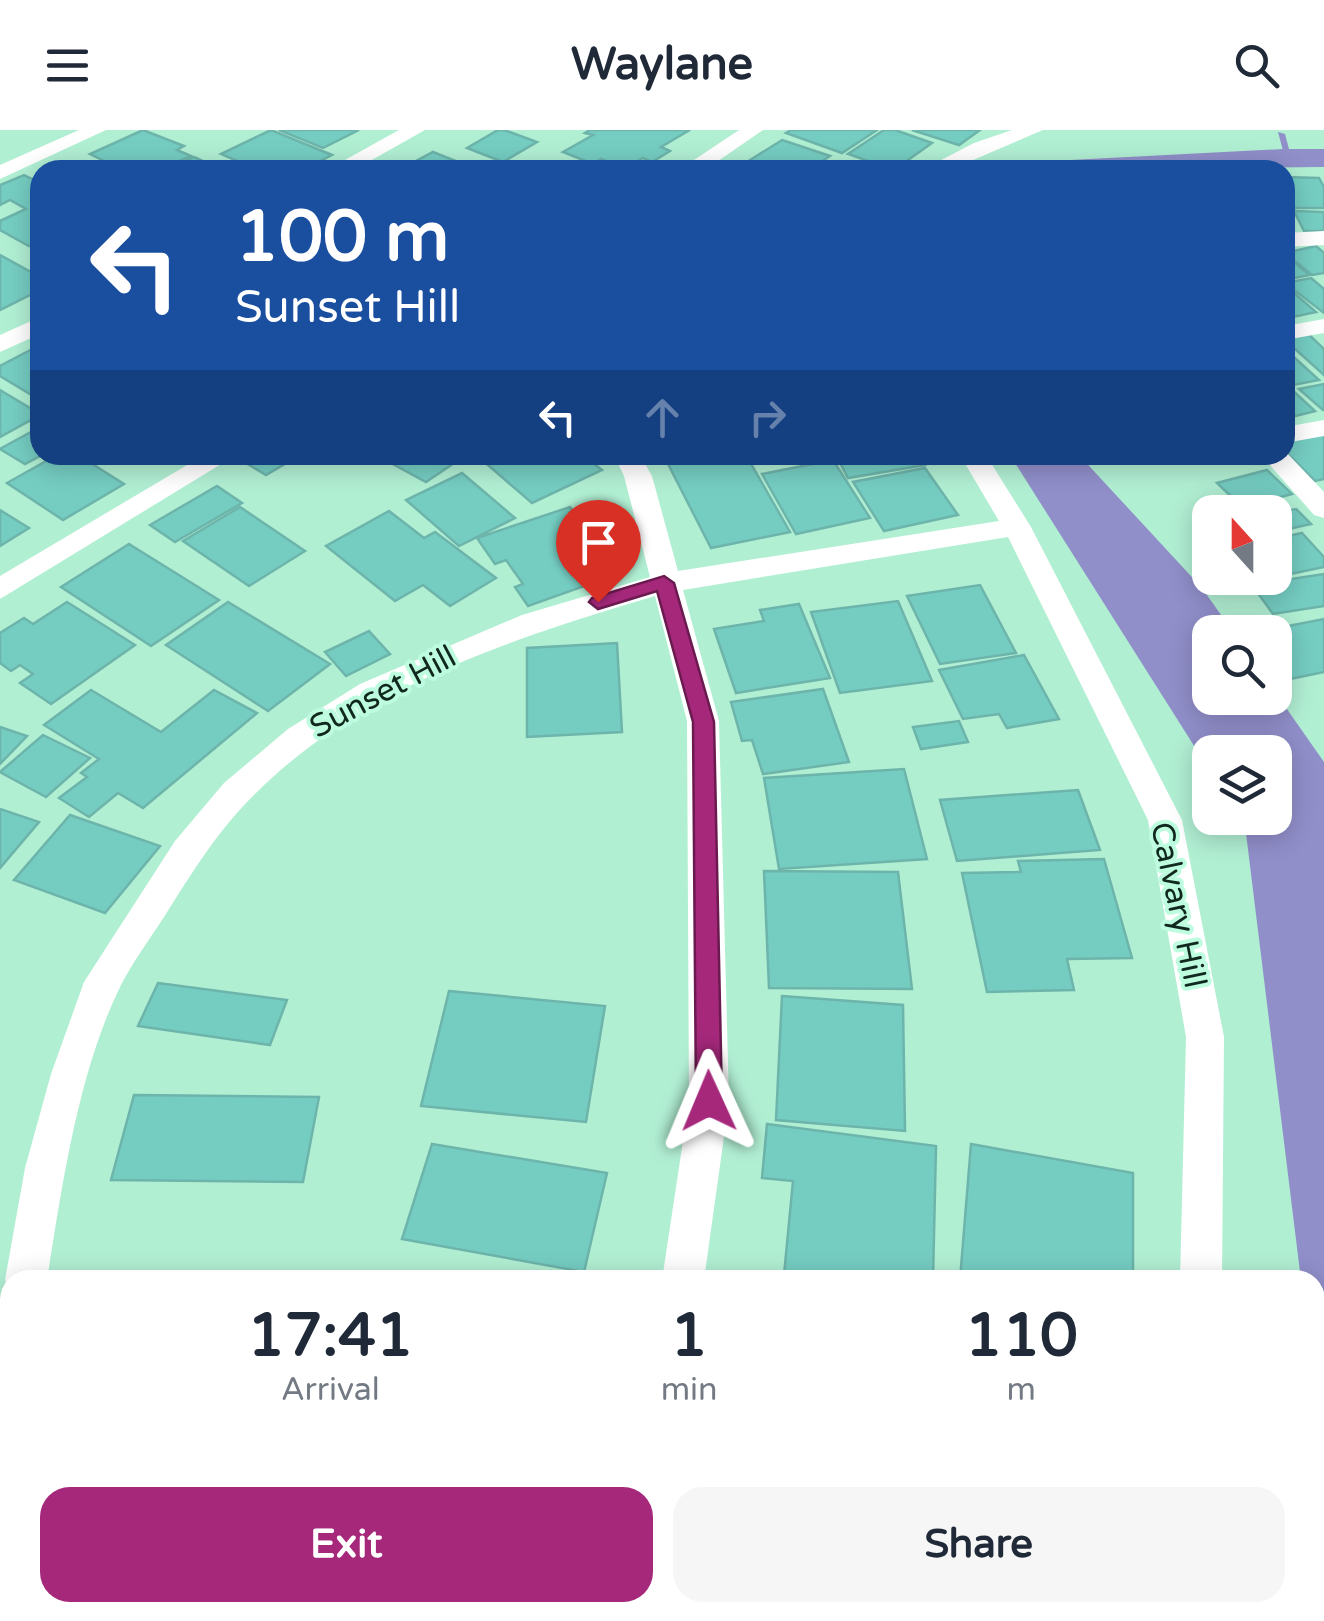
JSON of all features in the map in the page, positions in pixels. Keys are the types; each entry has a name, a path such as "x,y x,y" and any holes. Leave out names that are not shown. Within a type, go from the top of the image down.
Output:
{"street":[{"path":"30,160 96,130"},
{"path":"357,160 415,130"},
{"path":"706,160 753,130"},
{"path":"954,160 1033,130"},
{"path":"39,156 47,160"},
{"path":"0,174 30,160"},
{"path":"1295,239 1324,238"},
{"path":"1295,331 1324,326"},
{"path":"0,345 30,329"},
{"path":"1295,433 1324,428"},
{"path":"0,589 206,465"},
{"path":"632,465 703,722 709,1101 684,1270"},
{"name":"Calvary Hill","path":"979,465 1017,527 1165,820 1204,1036 1202,1270"},
{"path":"1283,465 1324,509"},
{"name":"Sunset Hill","path":"28,1270 45,1168 70,1074 103,982 188,851 236,792 325,717 370,692 532,622 664,583 1017,527"}],"water":[{"path":"1324,149 1324,167 1295,167 1295,160 1070,160"},
{"path":"1016,465 1088,465 1192,577 1192,595 1207,595 1221,615 1192,615 1192,715 1291,715 1324,762 1324,1270 1300,1270 1246,835 1292,835 1292,735 1192,735 1192,743"}],"building":[{"path":"143,130 184,146 177,150 191,156 182,160 102,160 90,154"},
{"path":"271,130 332,155 322,160 235,160 221,154"},
{"path":"279,130 359,130 323,148"},
{"path":"498,130 537,142 506,160 467,148"},
{"path":"877,130 842,153 786,133"},
{"path":"884,130 932,143 908,160 865,160 848,154"},
{"path":"912,130 980,130 959,145"},
{"path":"688,131 661,147 670,151 655,160 583,160 563,152 593,135 585,133"},
{"path":"782,140 830,156 824,160 750,160"},
{"path":"433,152 453,160 418,160"},
{"path":"24,175 30,178 29,246 0,230 0,221 26,209 10,200 0,205 0,185"},
{"path":"1295,177 1319,178 1324,187 1324,208 1295,208"},
{"path":"1295,211 1324,212 1324,231 1304,231"},
{"path":"1316,246 1324,253 1324,273 1312,275 1295,261 1295,251"},
{"path":"0,255 30,272 30,295 0,310"},
{"path":"1295,263 1309,275 1295,278"},
{"path":"1311,278 1324,289 1324,313 1295,291 1295,281"},
{"path":"1295,294 1316,312 1295,317"},
{"path":"1305,331 1324,349 1324,375 1295,349 1295,333"},
{"path":"30,350 30,394 0,376 0,366"},
{"path":"1295,358 1319,380 1295,385"},
{"path":"1324,384 1324,410 1323,410 1299,389"},
{"path":"0,390 30,408 30,420 0,437"},
{"path":"1295,393 1315,411 1295,416"},
{"path":"1324,430 1324,479 1315,481 1295,461 1295,436"},
{"path":"30,432 30,461 25,464 0,449"},
{"path":"39,465 94,465 124,484 63,520 7,483"},
{"path":"250,465 283,465 266,475"},
{"path":"395,465 451,465 426,482"},
{"path":"488,465 596,465 602,470 532,503"},
{"path":"669,465 752,465 790,532 711,548"},
{"path":"808,465 836,465 870,518 796,534 762,474"},
{"path":"841,465 925,465 848,478"},
{"path":"925,468 958,515 884,531 853,482"},
{"path":"1267,470 1292,494 1230,495 1217,483"},
{"path":"462,473 515,518 459,546 406,500"},
{"path":"217,486 242,503 175,542 150,525"},
{"path":"240,507 305,551 249,586 183,541"},
{"path":"570,507 581,522 567,527 607,578 528,606 515,587 523,584 506,560 495,564 477,538"},
{"path":"1296,509 1311,524 1292,528 1292,510"},
{"path":"0,510 29,528 0,546"},
{"path":"389,511 424,538 435,532 496,578 450,606 423,585 395,601 326,546"},
{"path":"1302,533 1324,557 1324,567 1292,574 1292,535"},
{"path":"129,544 219,600 151,646 61,587"},
{"path":"1324,574 1324,606 1273,614 1259,595 1292,595 1292,579"},
{"path":"980,585 1016,653 940,664 907,596"},
{"path":"898,601 932,681 840,693 811,612"},
{"path":"67,602 135,645 51,704 20,683 33,674 20,665 11,671 0,663 0,633 24,618 33,624"},
{"path":"228,602 330,664 268,711 166,645"},
{"path":"799,604 830,678 736,693 714,629 764,621 760,610"},
{"path":"1324,619 1324,672 1292,679 1292,625"},
{"path":"369,631 390,654 346,676 325,652"},
{"path":"617,643 622,732 527,737 527,648"},
{"path":"1024,655 1059,719 1007,728 999,714 963,719 939,670"},
{"path":"823,689 849,762 763,774 752,740 742,741 731,702"},
{"path":"91,690 161,732 214,690 257,713 143,808 118,793 89,817 59,798 87,777 81,773 99,759 44,725"},
{"path":"959,721 968,742 921,749 913,727"},
{"path":"0,727 27,736 0,764"},
{"path":"43,735 90,758 46,797 0,772"},
{"path":"904,769 927,859 779,869 764,778"},
{"path":"1078,790 1100,850 957,861 940,800"},
{"path":"0,809 39,822 0,868"},
{"path":"70,815 160,846 105,913 14,880"},
{"path":"1104,859 1132,958 1067,959 1074,990 987,992 962,873 1021,872 1018,861"},
{"path":"764,871 898,872 912,989 769,988"},
{"path":"158,983 287,1000 270,1045 138,1026"},
{"path":"449,991 605,1006 586,1122 421,1106"},
{"path":"782,996 903,1005 905,1131 776,1120"},
{"path":"134,1095 319,1097 303,1182 111,1180"},
{"path":"767,1124 936,1146 933,1270 784,1270 793,1181 762,1178"},
{"path":"432,1144 607,1173 584,1270 402,1239"},
{"path":"971,1144 1133,1173 1133,1270 961,1270"}],"waterway":[{"path":"1281,134 1289,158"}],"route":[{"path":"598,602 664,583 703,722 709,1101"}]}
